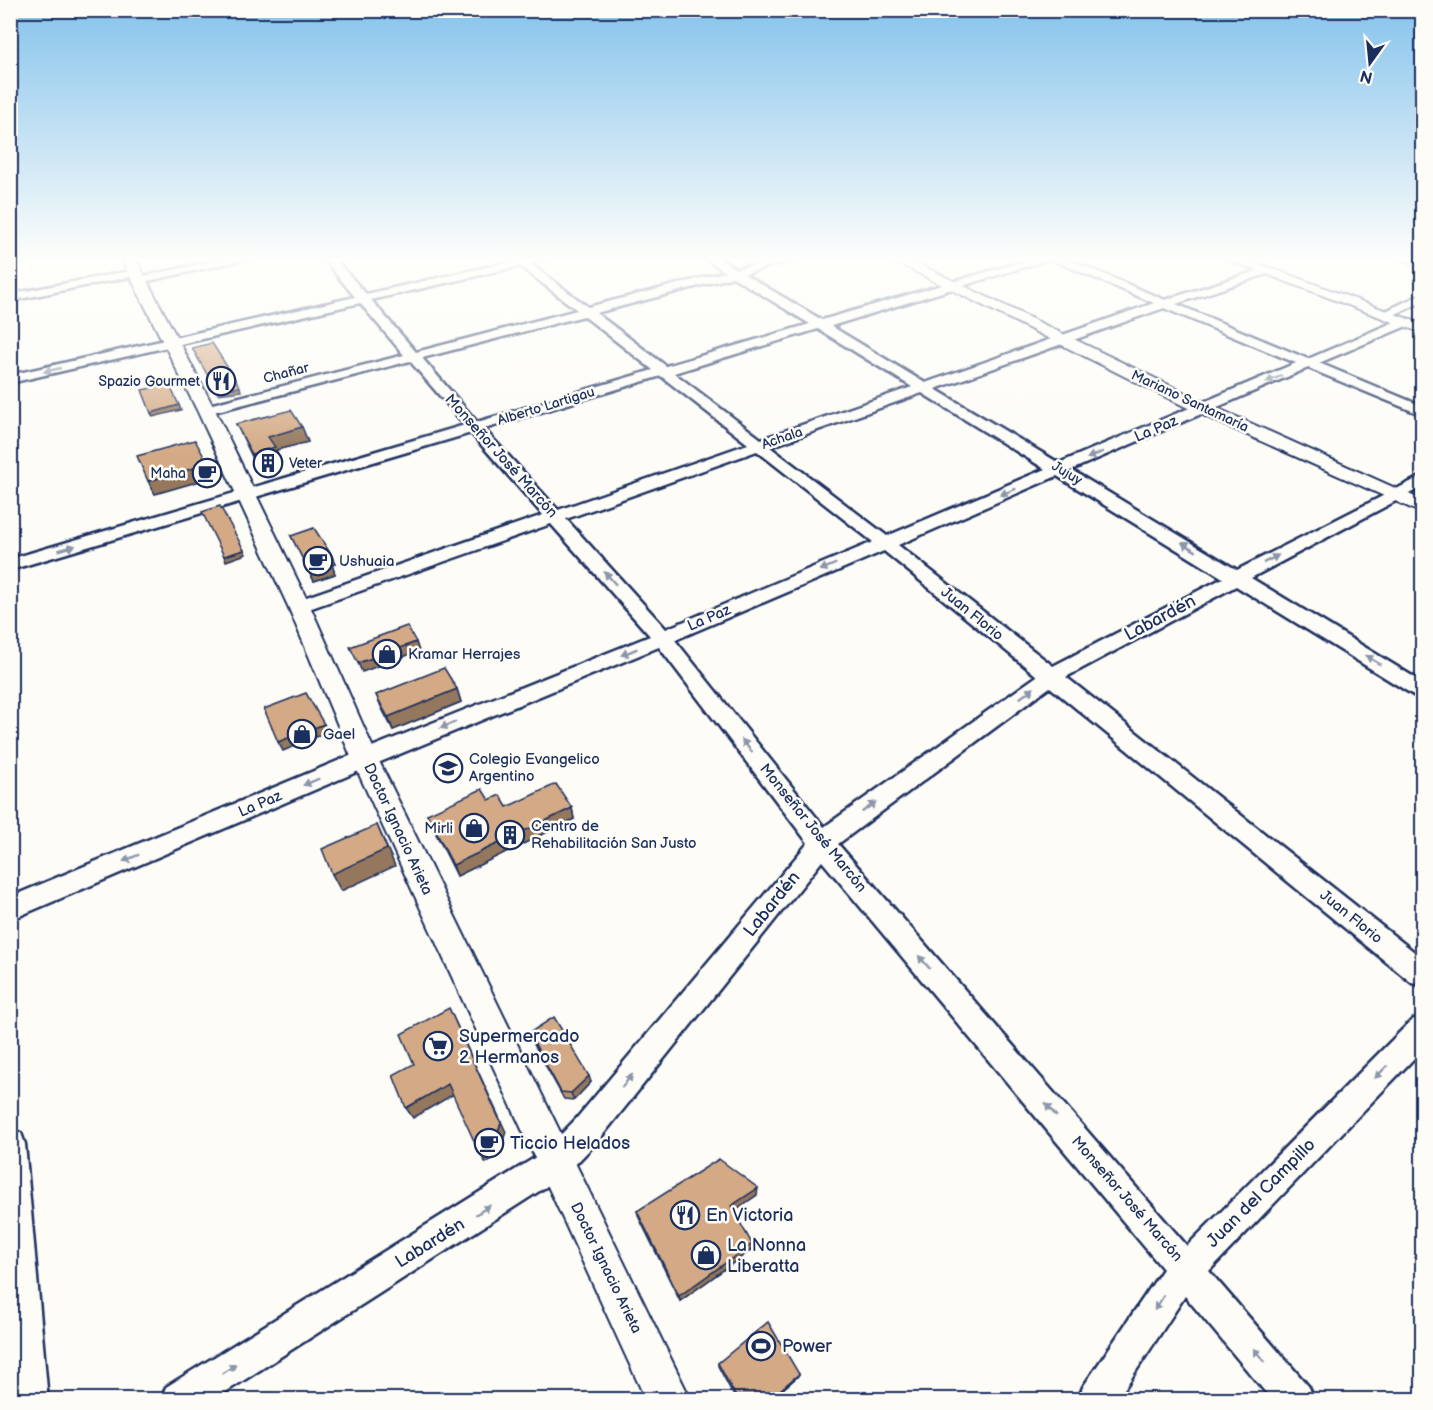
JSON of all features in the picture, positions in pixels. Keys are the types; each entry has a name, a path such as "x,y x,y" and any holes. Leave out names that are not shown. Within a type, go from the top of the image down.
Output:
{"street":[{"name":"Doctor Ignacio Arieta","path":"161,324 206,410 299,606 365,759 669,1400"},
{"path":"10,379 255,324"},
{"name":"Monseñor José Marcón","path":"384,324 663,638 822,843 1296,1400"},
{"name":"Chañar","path":"206,410 534,324"},
{"name":"Juan Florio","path":"600,324 884,542 1049,677 1422,974"},
{"name":"Alberto Lartigau","path":"10,565 821,324"},
{"name":"Jujuy","path":"821,324 1062,469 1422,691"},
{"name":"Mariano Santamaría","path":"1030,324 1204,409 1422,507"},
{"name":"Achala","path":"299,606 1108,324"},
{"path":"1212,324 1422,411"},
{"name":"La Paz","path":"10,909 365,759 663,638 1401,324"},
{"name":"Labardén","path":"179,1400 555,1163 587,1130 822,843 1049,677 1237,576 1422,481"},
{"name":"Juan del Campillo","path":"1096,1400 1168,1289 1422,1030"},
{"path":"10,1144 30,1400"}],"building":[{"path":"212,343 240,387 216,390 192,348"},
{"path":"169,384 179,405 151,413 142,390"},
{"path":"291,410 302,427 268,437 275,447 252,454 236,424"},
{"path":"195,440 208,464 148,481 137,456"},
{"path":"220,506 244,550 224,556 202,512"},
{"path":"314,528 332,556 328,558 332,565 310,573 291,536"},
{"path":"407,626 416,642 358,663 350,647"},
{"path":"444,668 457,689 388,717 376,695"},
{"path":"306,693 324,724 278,742 264,709"},
{"path":"556,784 572,808 453,865 427,814 482,789 489,800 500,795 507,807"},
{"path":"377,825 387,849 332,874 322,849"},
{"path":"449,1008 501,1123 493,1146 480,1154 448,1084 406,1108 393,1075 414,1064 401,1034"},
{"path":"554,1017 589,1076 571,1093 561,1092 529,1033"},
{"path":"719,1159 758,1188 731,1206 752,1244 679,1296 637,1211"},
{"name":"Power","path":"768,1322 799,1374 768,1400 738,1400 718,1363"}],"place":[{"name":"Spazio Gourmet","path":"221,381"},
{"name":"Veter","path":"268,463"},
{"name":"Maha","path":"207,473"},
{"name":"Ushuaia","path":"318,561"},
{"name":"Kramar Herrajes","path":"387,654"},
{"name":"Gael","path":"302,734"},
{"name":"Colegio Evangelico Argentino","path":"448,768"},
{"name":"Mirli","path":"474,828"},
{"name":"Centro de Rehabilitación San Justo","path":"510,835"},
{"name":"Supermercado 2 Hermanos","path":"438,1046"},
{"name":"Ticcio Helados","path":"489,1143"},
{"name":"En Victoria","path":"685,1215"},
{"name":"La Nonna Liberatta","path":"706,1255"},
{"name":"Power","path":"761,1346"}]}
